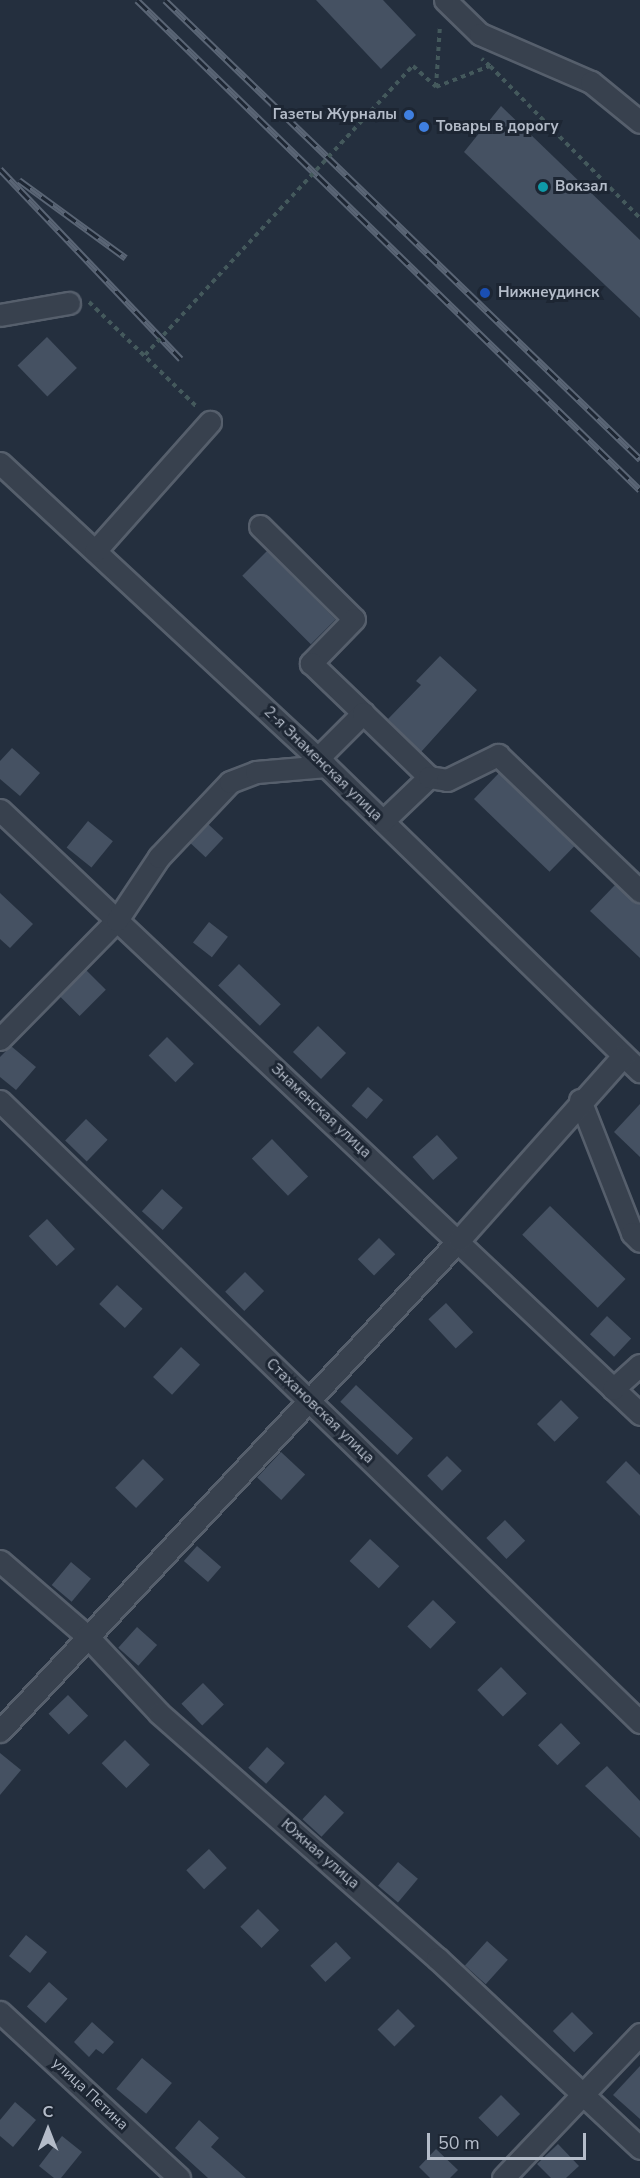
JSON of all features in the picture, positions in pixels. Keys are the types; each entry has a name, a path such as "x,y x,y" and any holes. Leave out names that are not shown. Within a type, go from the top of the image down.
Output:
{"street":[{"path":"445,8 480,34 591,82 640,122"},
{"path":"0,315 69,303"},
{"path":"95,551 210,422"},
{"name":"2-я Знаменская улица","path":"0,463 322,762 640,1071"},
{"path":"260,526 354,619 311,663 429,777 447,780 498,755 640,891"},
{"path":"0,1039 117,920 159,857 230,782 256,772 322,762 363,713"},
{"path":"383,822 429,777"},
{"name":"Знаменская улица","path":"0,810 459,1240 640,1414"},
{"path":"0,1731 308,1398 459,1240 580,1100 623,1056"},
{"path":"580,1100 632,1233 640,1241"},
{"name":"Стахановская улица","path":"0,1101 640,1722"},
{"path":"613,1389 640,1365"},
{"name":"Южная улица","path":"0,1562 87,1636 159,1713 437,1958 640,2148"},
{"name":"улица Петина","path":"0,2012 178,2178"},
{"path":"503,2178 640,2034"}],"path":[{"path":"445,8 449,29"},
{"path":"436,87 445,8"},
{"path":"473,51 640,218"},
{"path":"145,355 413,66 436,87"},
{"path":"436,87 490,66"},
{"path":"95,308 192,401"}],"building":[{"path":"316,0 383,0 416,35 381,69"},
{"name":"Вокзал","path":"501,106 640,240 640,318 464,152"},
{"path":"47,337 77,368 47,396 18,365"},
{"path":"267,551 336,620 311,644 242,576"},
{"path":"440,656 477,690 421,752 388,719 421,685 416,681"},
{"path":"12,748 40,773 20,796 0,779 0,761"},
{"path":"499,773 575,846 550,872 474,799"},
{"path":"88,821 113,841 91,868 67,847"},
{"path":"208,824 223,838 206,857 190,843"},
{"path":"615,885 640,903 640,958 590,911"},
{"path":"0,893 33,924 10,948 0,939"},
{"path":"209,922 228,937 212,957 193,942"},
{"path":"239,964 281,1004 260,1026 218,986"},
{"path":"86,970 106,990 80,1016 60,996"},
{"path":"318,1026 346,1053 321,1079 293,1052"},
{"path":"167,1037 194,1064 175,1082 149,1055"},
{"path":"11,1046 36,1067 16,1090 0,1077 0,1057"},
{"path":"368,1087 383,1100 367,1119 352,1106"},
{"path":"640,1104 640,1157 614,1132"},
{"path":"86,1119 108,1140 87,1161 65,1141"},
{"path":"437,1135 458,1158 433,1180 412,1157"},
{"path":"272,1139 308,1176 288,1196 252,1158"},
{"path":"162,1189 183,1208 163,1230 142,1211"},
{"path":"550,1206 626,1279 598,1308 522,1235"},
{"path":"47,1219 75,1249 57,1266 29,1236"},
{"path":"379,1238 395,1254 374,1275 358,1259"},
{"path":"245,1272 264,1291 244,1311 225,1292"},
{"path":"117,1285 143,1309 125,1328 99,1304"},
{"path":"446,1303 473,1332 456,1349 428,1319"},
{"path":"607,1316 631,1339 614,1357 590,1334"},
{"path":"181,1347 200,1365 172,1395 153,1377"},
{"path":"356,1385 413,1438 397,1455 340,1402"},
{"path":"561,1400 579,1418 555,1442 537,1424"},
{"path":"281,1452 305,1475 281,1500 257,1478"},
{"path":"447,1456 462,1471 442,1491 427,1476"},
{"path":"143,1459 164,1479 136,1508 115,1488"},
{"path":"626,1461 640,1475 640,1516 606,1482"},
{"path":"505,1520 525,1541 506,1559 486,1538"},
{"path":"370,1539 399,1566 379,1588 350,1561"},
{"path":"197,1546 221,1567 208,1582 184,1561"},
{"path":"71,1562 91,1579 72,1602 52,1585"},
{"path":"433,1600 456,1622 430,1649 407,1627"},
{"path":"137,1627 157,1645 138,1666 118,1648"},
{"path":"501,1667 527,1694 503,1717 477,1690"},
{"path":"203,1683 224,1705 202,1725 181,1704"},
{"path":"68,1695 88,1716 69,1735 49,1714"},
{"path":"561,1723 580,1743 557,1765 538,1745"},
{"path":"125,1740 150,1765 126,1788 102,1763"},
{"path":"267,1747 285,1763 266,1784 248,1768"},
{"path":"0,1753 21,1770 0,1795"},
{"path":"607,1766 640,1801 640,1838 585,1786"},
{"path":"325,1795 344,1813 322,1837 302,1819"},
{"path":"209,1849 227,1868 204,1889 186,1870"},
{"path":"398,1862 418,1879 398,1902 378,1886"},
{"path":"258,1909 279,1930 262,1948 240,1927"},
{"path":"26,1935 47,1952 30,1973 9,1956"},
{"path":"487,1941 508,1960 486,1984 465,1966"},
{"path":"336,1942 351,1958 325,1982 310,1966"},
{"path":"49,1982 68,1999 45,2023 27,2007"},
{"path":"398,2009 415,2026 394,2046 377,2030"},
{"path":"572,2012 593,2033 574,2052 553,2031"},
{"path":"92,2022 114,2042 103,2054 96,2049 89,2057 74,2042"},
{"path":"142,2058 172,2083 146,2114 116,2089"},
{"path":"640,2066 640,2119 613,2095"},
{"path":"501,2095 520,2114 497,2137 478,2118"},
{"path":"15,2102 36,2120 13,2147 0,2136 0,2120"},
{"path":"199,2120 219,2138 211,2147 246,2178 208,2178 175,2148"},
{"path":"62,2136 82,2152 61,2178 54,2178 39,2166"},
{"path":"558,2144 579,2166 566,2178 551,2178 537,2164"},
{"path":"436,2149 458,2170 450,2178 430,2178 419,2167"}],"railway":[{"path":"137,0 640,490"},
{"path":"165,0 640,459"},
{"path":"0,169 181,359"},
{"path":"19,180 126,258"}],"place":[{"name":"Газеты Журналы","path":"409,115"},
{"name":"Товары в дорогу","path":"424,127"},
{"name":"Вокзал","path":"543,187"},
{"name":"Нижнеудинск","path":"485,293"}]}
